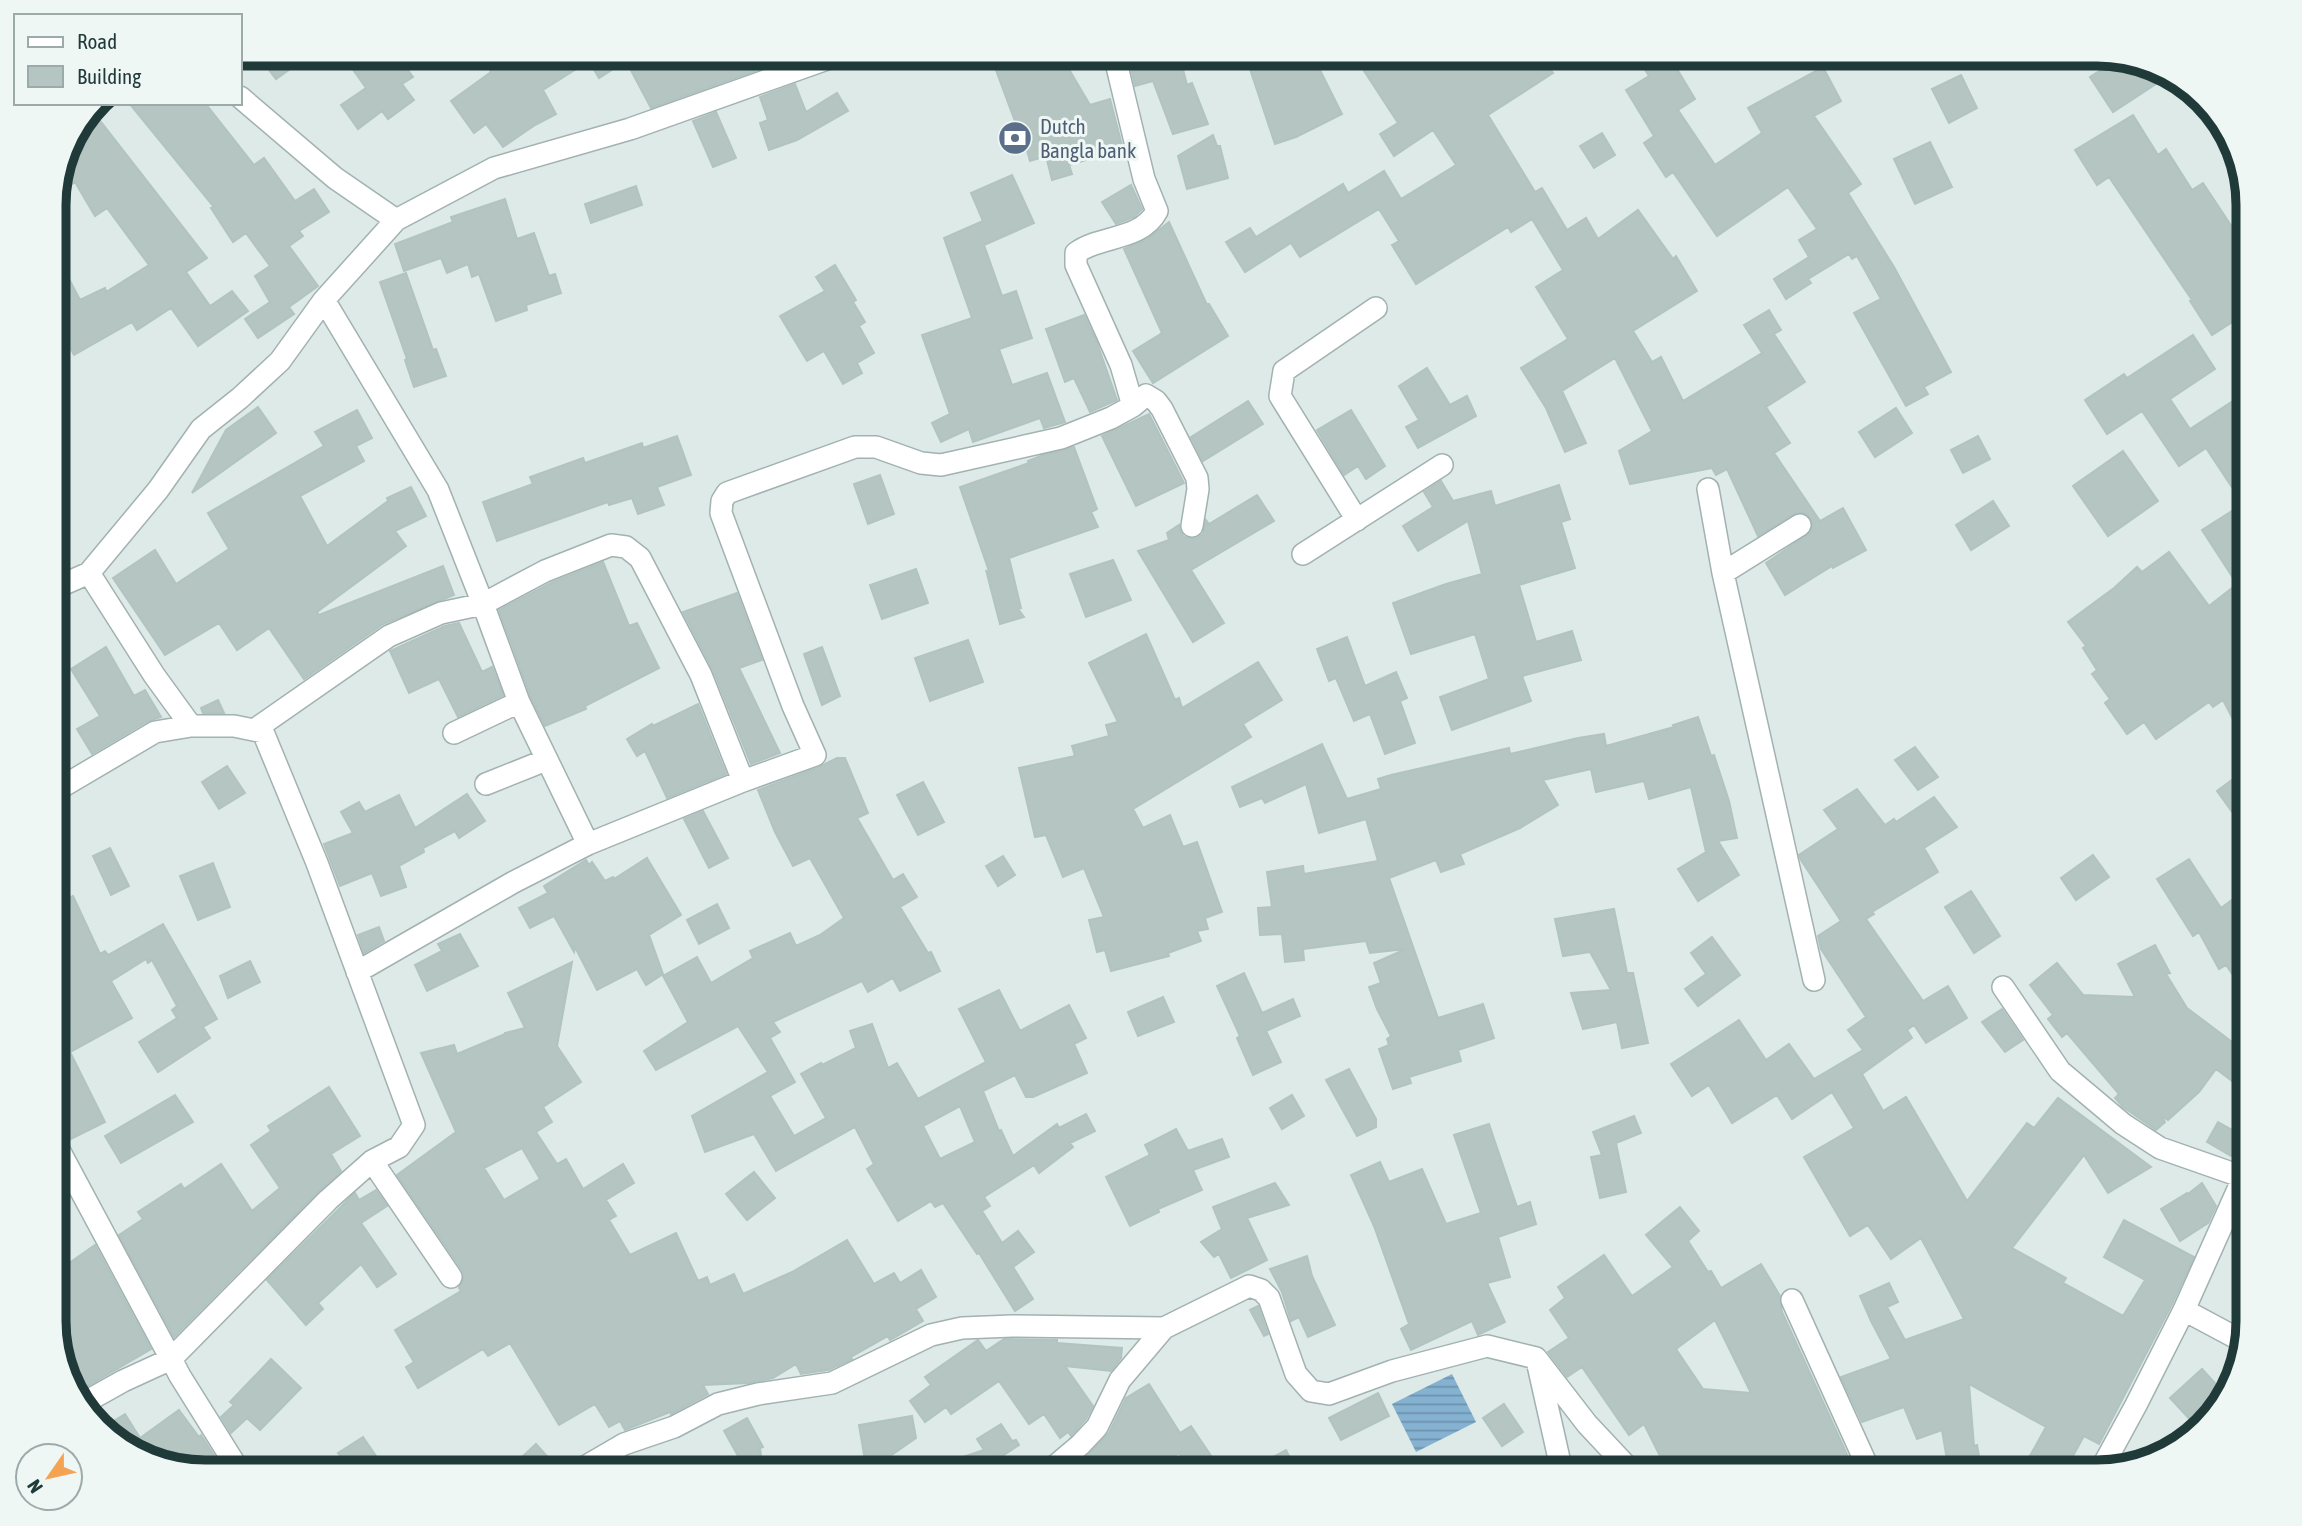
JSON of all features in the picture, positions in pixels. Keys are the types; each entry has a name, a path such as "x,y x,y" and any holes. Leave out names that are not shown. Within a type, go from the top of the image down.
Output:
{"street":[{"path":"67,583 89,573 158,490 201,429 240,398 279,361 324,300 396,220 494,168 630,129 801,67"},
{"path":"1117,67 1144,179 1157,211 1152,221 1127,235 1086,246 1076,253 1076,265 1121,365 1133,406"},
{"path":"242,99 335,178 396,220"},
{"path":"324,300 438,490 519,702 588,844"},
{"path":"1357,520 1280,396 1284,371 1376,308"},
{"path":"357,972 512,883 588,844 815,755 793,706 721,513 722,501 727,493 855,447 876,447 921,463 941,465 1061,438 1111,418 1146,395 1156,401 1168,420 1197,478 1198,489 1192,526"},
{"path":"1303,554 1442,465"},
{"path":"1708,489 1723,573 1814,980"},
{"path":"1723,573 1800,525"},
{"path":"254,730 389,636 441,613 483,604 545,571 611,545 626,547 640,558 701,675 743,781"},
{"path":"89,573 154,675 191,726"},
{"path":"454,733 519,702"},
{"path":"67,784 155,732 191,726 233,726 263,732 317,863 414,1125 399,1147 372,1161 328,1200 171,1359 91,1399"},
{"path":"486,785 546,760"},
{"path":"2003,987 2060,1071 2123,1124 2160,1148 2236,1169"},
{"path":"372,1161 451,1277"},
{"path":"67,1165 180,1376 232,1460"},
{"path":"2107,1459 2184,1310 2236,1192"},
{"path":"1062,1460 1097,1427 1120,1380 1164,1328 1249,1286 1261,1290 1269,1298 1296,1374 1311,1391 1329,1394 1392,1371 1487,1346 1536,1358 1587,1424 1621,1460"},
{"path":"1792,1300 1865,1460"},
{"path":"2184,1310 2234,1337"},
{"path":"597,1460 624,1444 674,1427 718,1404 758,1394 832,1383 931,1335 962,1328 1012,1326 1164,1328"},
{"path":"1536,1358 1559,1460"}],"water":[{"path":"1452,1374 1476,1422 1416,1452 1392,1404"}],"building":[{"path":"1182,66 1187,85 1192,83 1208,124 1173,134 1153,81 1135,86 1131,67"},
{"path":"1249,66 1318,66 1342,114 1296,137 1275,144"},
{"path":"1361,66 1548,66 1553,73 1488,115 1535,192 1542,188 1567,230 1586,218 1598,239 1638,210 1673,259 1676,256 1697,291 1633,331 1652,362 1661,357 1683,401 1762,353 1744,325 1769,310 1781,330 1774,334 1805,382 1766,407 1790,443 1774,453 1820,521 1843,508 1866,550 1833,568 1832,566 1785,595 1766,563 1811,532 1813,524 1807,514 1794,514 1758,536 1727,469 1716,475 1712,468 1630,484 1619,451 1652,431 1615,358 1562,391 1586,443 1565,452 1546,408 1521,368 1568,339 1536,287 1563,270 1532,219 1511,232 1508,227 1416,284 1392,245 1399,241 1379,209 1300,257 1291,243 1245,272 1226,242 1250,228 1256,237 1343,184 1348,193 1384,171 1401,199 1456,165 1433,130 1394,156 1380,134 1398,123"},
{"path":"1643,66 1675,66 1695,99 1678,110 1715,165 1762,133 1748,108 1823,67 1841,101 1814,116 1861,184 1848,193 1894,267 1951,372 1924,387 1928,394 1906,406 1854,313 1881,299 1857,256 1852,259 1849,254 1808,279 1811,283 1786,299 1774,279 1809,257 1799,240 1817,229 1788,187 1717,236 1673,172 1666,177 1644,143 1654,136 1626,90 1649,76"},
{"path":"267,67 293,67 276,79"},
{"path":"351,67 406,67 413,77 402,84 414,100 388,119 382,111 358,129 341,105 366,88"},
{"path":"488,67 580,67 543,90 556,114 503,147 486,124 474,133 451,101 491,72"},
{"path":"592,67 617,67 599,78"},
{"path":"629,67 767,67 651,108"},
{"path":"995,67 1067,67 1090,105 1110,99 1123,149 1069,165 1072,174 1052,180 1046,156 1030,161 1019,122 1016,124"},
{"path":"2105,67 2132,71 2159,82 2113,112 2090,77"},
{"path":"1961,75 1977,108 1949,123 1932,89"},
{"path":"795,84 806,112 837,93 848,111 797,140 769,150 760,123 768,120 760,97"},
{"path":"131,105 207,105 254,165 264,158 295,201 314,189 329,212 299,231 303,236 289,246 318,286 289,307 294,314 258,338 245,319 270,302 255,276 270,266 246,233 233,242 211,208 214,207"},
{"path":"716,112 736,158 713,167 693,121"},
{"path":"2133,115 2158,155 2166,149 2192,190 2203,183 2236,233 2236,320 2212,335 2190,301 2192,300 2109,177 2097,185 2075,150"},
{"path":"98,118 207,258 186,272 210,306 232,291 248,311 198,346 171,308 137,330 132,322 74,355 67,342 67,275 80,300 105,288 106,292 149,265 107,208 95,216 75,182 68,187 77,152"},
{"path":"1602,133 1615,155 1594,168 1580,146"},
{"path":"1213,135 1217,146 1220,146 1228,178 1187,189 1178,156"},
{"path":"1930,142 1952,187 1915,204 1894,159"},
{"path":"1012,175 1034,223 984,245 1002,296 1016,291 1032,338 999,349 1012,385 1047,373 1065,422 1044,428 1040,418 973,442 969,429 941,442 932,423 950,414 922,335 972,318 944,238 983,221 971,193"},
{"path":"1131,185 1142,209 1134,217 1116,224 1102,202"},
{"path":"636,186 642,205 591,223 585,204"},
{"path":"505,199 517,239 534,233 549,276 555,274 561,293 526,305 527,310 496,321 479,274 472,277 468,264 447,273 441,258 404,271 395,244 453,222 451,217"},
{"path":"1169,222 1207,305 1209,304 1228,336 1153,383 1133,351 1162,333 1124,249 1147,239"},
{"path":"835,265 856,300 853,302 865,322 859,326 874,353 857,363 862,373 843,384 824,351 807,361 780,316 825,291 816,277"},
{"path":"406,273 433,350 436,349 446,376 414,387 380,282"},
{"path":"1084,315 1117,400 1090,412 1074,378 1065,382 1046,329"},
{"path":"2193,335 2215,369 2170,399 2190,429 2236,399 2236,493 2206,448 2179,466 2142,411 2107,434 2085,400 2124,374 2127,378"},
{"path":"1427,368 1450,405 1467,396 1476,416 1418,448 1406,427 1419,420 1399,386"},
{"path":"1248,401 1263,424 1203,461 1191,437"},
{"path":"258,407 276,433 192,493 226,430"},
{"path":"1896,408 1912,433 1875,457 1859,432"},
{"path":"357,410 372,438 356,446 364,461 300,496 327,546 388,501 387,498 411,487 426,516 395,531 406,546 317,612 319,615 443,566 454,595 383,624 304,679 269,628 237,650 219,623 165,655 113,578 155,550 176,584 229,549 208,513 324,446 315,432"},
{"path":"1351,410 1385,466 1366,479 1358,466 1344,475 1317,430"},
{"path":"1149,414 1184,483 1136,506 1102,436"},
{"path":"677,436 691,475 657,487 664,505 638,514 632,498 609,505 608,502 497,541 483,502 533,484 530,477 583,458 585,463 642,443 643,448"},
{"path":"1978,436 1990,459 1963,473 1951,450"},
{"path":"1074,447 1097,509 1091,512 1098,527 1009,558 1021,608 1018,609 1024,617 1000,624 986,570 991,577 960,487 1029,463 1028,461 1043,455"},
{"path":"2123,451 2158,501 2108,536 2073,486"},
{"path":"880,475 894,514 868,524 854,484"},
{"path":"1441,481 1453,501 1491,491 1495,506 1559,485 1570,519 1561,522 1575,568 1519,585 1536,642 1572,631 1581,660 1522,676 1531,701 1452,730 1440,697 1489,679 1475,634 1411,654 1393,603 1482,574 1468,521 1418,551 1403,526 1433,507 1424,492"},
{"path":"1257,495 1274,521 1191,570 1224,623 1193,642 1138,551 1169,540 1167,533 1179,525 1184,537 1197,538 1203,534 1206,520 1209,524"},
{"path":"1993,501 2009,526 1971,550 1956,525"},
{"path":"2236,508 2236,582 2202,530"},
{"path":"2169,552 2209,606 2236,585 2236,725 2223,700 2213,707 2209,702 2156,739 2144,722 2127,734 2105,703 2110,699 2092,674 2097,670 2083,648 2086,646 2068,622 2137,567 2142,572"},
{"path":"1113,560 1131,600 1086,617 1070,574"},
{"path":"603,562 629,626 637,623 659,668 585,706 586,709 545,726 531,697 499,610 551,583"},
{"path":"916,569 928,603 882,619 870,585"},
{"path":"737,593 762,660 739,668 780,753 751,764 713,670 683,612"},
{"path":"459,623 482,672 492,667 503,695 458,717 439,679 409,693 390,651 445,626"},
{"path":"1146,634 1175,700 1179,698 1182,708 1258,662 1282,700 1243,724 1251,737 1133,809 1143,828 1170,815 1183,847 1197,842 1222,912 1205,918 1208,929 1197,931 1201,941 1168,953 1169,956 1111,971 1105,950 1097,952 1089,920 1104,917 1084,868 1063,877 1046,835 1035,837 1019,768 1075,756 1072,746 1109,736 1106,725 1118,722 1089,663"},
{"path":"1347,637 1365,686 1396,672 1407,698 1400,701 1415,743 1385,754 1370,714 1354,721 1336,678 1329,681 1317,649"},
{"path":"968,640 983,682 930,701 915,658"},
{"path":"106,647 134,696 145,690 161,717 148,721 92,754 77,729 100,716 71,669"},
{"path":"822,647 840,696 822,705 804,654"},
{"path":"218,700 224,713 203,713 201,708"},
{"path":"698,704 726,774 667,798 645,751 637,756 627,739 652,724 653,726"},
{"path":"1698,717 1729,801 1737,838 1718,841 1739,875 1698,901 1678,869 1706,852 1691,787 1649,799 1644,781 1596,792 1591,769 1543,780 1558,805 1520,828 1460,854 1464,864 1441,872 1436,860 1389,878 1438,1018 1483,1004 1494,1038 1458,1050 1461,1061 1409,1077 1411,1083 1393,1089 1379,1049 1389,1045 1387,1039 1391,1036 1369,987 1381,983 1374,963 1406,949 1370,953 1366,941 1303,949 1304,960 1285,962 1282,934 1260,935 1258,908 1272,907 1267,872 1303,866 1304,874 1378,861 1366,819 1319,833 1306,784 1265,803 1262,798 1240,807 1232,787 1322,744 1347,799 1381,789 1378,779 1391,775 1509,748 1510,754 1604,734 1606,746 1674,727 1673,725"},
{"path":"1915,747 1938,777 1918,790 1895,760"},
{"path":"837,758 845,758 868,813 857,818 893,880 903,874 917,897 900,907 928,953 931,952 940,971 900,991 893,978 868,992 862,981 773,1022 780,1032 770,1038 795,1082 770,1096 794,1136 826,1118 801,1074 856,1048 850,1031 872,1024 888,1068 897,1063 918,1099 986,1062 959,1009 999,990 1020,1031 1069,1005 1086,1038 1074,1044 1087,1073 1033,1097 1026,1097 1015,1075 983,1091 999,1131 1001,1130 1013,1156 1057,1124 1059,1128 1086,1114 1095,1131 1070,1143 1073,1147 1039,1173 1034,1165 984,1197 990,1206 982,1211 1002,1243 1018,1231 1034,1252 1013,1267 1033,1299 1015,1311 979,1253 977,1254 943,1203 935,1207 931,1201 898,1221 867,1169 874,1164 855,1127 776,1171 754,1134 705,1152 692,1116 768,1072 738,1026 656,1070 644,1051 688,1022 663,976 697,957 711,983 753,958 750,951 790,933 796,946 820,935 844,918 810,858 793,866 775,832 758,790","holes":["960,1106 975,1142 940,1159 923,1126"]},
{"path":"227,766 245,793 219,809 202,782"},
{"path":"2236,777 2236,817 2217,791"},
{"path":"923,782 944,822 918,835 897,795"},
{"path":"1857,789 1885,825 1894,819 1896,822 1934,797 1957,827 1924,848 1938,872 1872,912 1874,914 1866,919 1923,1001 1948,986 1967,1018 1926,1043 1914,1025 1907,1030 1912,1038 1862,1074 1883,1111 1906,1097 1967,1201 2027,1123 2034,1128 2058,1098 2151,1167 2108,1193 2084,1155 2012,1248 2066,1278 2063,1283 2123,1316 2145,1280 2104,1257 2124,1220 2194,1257 2099,1444 2084,1436 2071,1460 2028,1460 2046,1427 1969,1384 1974,1446 1977,1445 1980,1460 1947,1460 1942,1430 1917,1439 1904,1407 1862,1422 1841,1377 1891,1359 1860,1296 1889,1283 1898,1302 1887,1307 1905,1340 1964,1319 1921,1238 1891,1259 1868,1225 1850,1236 1804,1157 1854,1128 1832,1092 1792,1119 1777,1095 1732,1123 1709,1085 1692,1096 1671,1064 1739,1020 1766,1060 1789,1044 1814,1079 1863,1050 1848,1030 1866,1017 1821,949 1818,936 1841,921 1799,855 1838,829 1824,810"},
{"path":"467,794 485,821 459,838 455,831 423,848 424,852 399,866 406,887 381,896 372,873 340,886 324,844 353,833 341,812 359,802 365,812 399,795 415,828"},
{"path":"703,811 728,858 709,868 684,819"},
{"path":"110,848 129,886 111,895 93,856"},
{"path":"2093,855 2109,877 2076,900 2061,878"},
{"path":"1003,856 1015,875 998,886 986,866"},
{"path":"647,858 681,915 649,935 663,974 646,985 637,969 597,990 575,947 574,952 554,916 530,928 519,908 548,893 544,886 586,860 589,865 592,862 605,881 613,877 614,879"},
{"path":"2189,859 2221,908 2236,897 2236,980 2226,965 2219,969 2199,932 2193,936 2157,879"},
{"path":"213,863 230,907 198,920 180,876"},
{"path":"1971,891 2000,936 1974,953 1945,907"},
{"path":"73,896 100,954 105,951 108,955 163,924 217,1019 203,1027 210,1038 158,1072 139,1042 177,1018 172,1010 177,1006 152,960 148,963 146,959 111,981 132,1018 70,1052 105,1122 69,1140 67,1136 67,1032 70,1031 67,1025 67,899"},
{"path":"717,904 729,928 699,944 687,920"},
{"path":"1614,909 1627,973 1633,973 1648,1043 1622,1048 1617,1022 1583,1029 1571,993 1611,990 1590,952 1563,956 1555,919"},
{"path":"379,927 384,941 364,953 358,935"},
{"path":"460,934 478,966 427,991 415,965 442,951 438,944"},
{"path":"1712,937 1740,975 1698,1006 1685,989 1706,974 1691,953"},
{"path":"2155,945 2170,973 2166,974 2187,1008 2236,1045 2236,1084 2216,1069 2199,1092 2168,1120 2161,1116 2165,1122 2156,1130 2123,1107 2115,1098 2119,1094 2067,1033 2062,1037 2048,1019 2053,1015 2030,985 2057,963 2083,995 2135,997 2118,964"},
{"path":"250,961 260,982 228,998 220,976"},
{"path":"572,962 557,1046 581,1082 543,1107 552,1122 536,1132 557,1164 566,1159 583,1189 623,1164 634,1183 606,1200 616,1216 609,1220 630,1255 676,1233 698,1281 707,1277 710,1285 734,1274 743,1294 792,1272 847,1240 874,1284 894,1273 900,1283 921,1270 936,1297 916,1309 923,1321 890,1340 888,1336 851,1357 852,1359 828,1370 801,1374 796,1364 773,1378 749,1383 703,1385 708,1394 671,1414 670,1412 625,1430 620,1421 609,1427 595,1404 559,1425 510,1343 488,1356 483,1349 418,1388 406,1367 414,1362 395,1330 461,1291 459,1288 464,1277 462,1270 397,1175 456,1132 421,1053 454,1045 457,1054 505,1033 525,1028 508,993","holes":["522,1148 540,1179 504,1200 484,1168"]},
{"path":"1244,973 1262,1013 1293,999 1300,1016 1266,1031 1281,1062 1253,1075 1237,1038 1240,1036 1217,986"},
{"path":"1163,997 1174,1022 1138,1036 1128,1012"},
{"path":"2002,1009 2023,1040 2005,1052 1982,1022"},
{"path":"1349,1069 1376,1119 1376,1127 1357,1136 1326,1080"},
{"path":"329,1087 360,1136 331,1154 341,1171 174,1337 119,1235 143,1219 138,1212 181,1184 184,1189 221,1164 252,1211 280,1188 251,1145 271,1131 268,1126"},
{"path":"175,1095 193,1122 121,1163 105,1136"},
{"path":"1292,1095 1304,1116 1282,1129 1270,1108"},
{"path":"1634,1116 1641,1133 1616,1143 1626,1192 1600,1198 1591,1157 1602,1155 1593,1132"},
{"path":"2218,1122 2236,1132 2236,1148 2231,1156 2207,1142"},
{"path":"1489,1124 1517,1207 1530,1202 1536,1224 1498,1237 1510,1277 1487,1283 1505,1322 1478,1335 1472,1321 1411,1350 1401,1329 1409,1324 1374,1226 1351,1175 1380,1162 1389,1182 1422,1169 1446,1224 1481,1213 1454,1135"},
{"path":"1176,1129 1188,1151 1222,1139 1229,1157 1193,1170 1202,1190 1158,1209 1159,1212 1130,1226 1106,1177 1150,1155 1145,1145"},
{"path":"754,1172 775,1198 747,1220 726,1194"},
{"path":"1275,1183 1289,1205 1247,1218 1267,1260 1231,1278 1219,1254 1214,1257 1201,1242 1222,1229 1213,1207"},
{"path":"2202,1183 2216,1206 2208,1223 2180,1241 2161,1209"},
{"path":"376,1190 387,1206 361,1223 396,1274 377,1287 361,1264 318,1303 323,1309 306,1325 267,1280 355,1193 359,1200"},
{"path":"1680,1207 1699,1231 1688,1241 1721,1288 1761,1264 1780,1296 1782,1312 1850,1460 1662,1460 1644,1424 1629,1435 1582,1367 1567,1377 1548,1352 1569,1338 1550,1310 1565,1298 1558,1287 1604,1255 1632,1296 1673,1267 1646,1235","holes":["1715,1320 1751,1393 1703,1389 1676,1349"]},
{"path":"95,1245 151,1349 84,1388 69,1347 67,1265"},
{"path":"1307,1256 1312,1276 1335,1325 1308,1337 1299,1317 1291,1321 1282,1292 1270,1269"},
{"path":"1258,1306 1268,1334 1264,1336 1250,1310"},
{"path":"1004,1339 1057,1340 1057,1343 1122,1348 1121,1358 1111,1371 1065,1366 1093,1406 1071,1436 1068,1432 1060,1438 1044,1414 1029,1424 999,1381 951,1414 946,1407 925,1422 910,1401 931,1385 925,1377 978,1340 986,1351"},
{"path":"271,1359 301,1388 260,1430 247,1418 231,1433 221,1417 234,1405 230,1402"},
{"path":"2202,1369 2218,1387 2192,1421 2170,1398"},
{"path":"1149,1384 1180,1433 1191,1426 1214,1460 1184,1460 1179,1453 1169,1460 1086,1460 1085,1458 1109,1433 1126,1398"},
{"path":"1378,1393 1389,1416 1341,1440 1329,1418"},
{"path":"1504,1404 1523,1432 1502,1446 1483,1418"},
{"path":"179,1410 199,1437 201,1435 217,1460 170,1455 152,1449 128,1436 111,1422 125,1414 140,1438"},
{"path":"912,1416 916,1438 884,1460 865,1460 859,1425"},
{"path":"747,1418 763,1447 760,1448 762,1460 740,1460 724,1431"},
{"path":"1001,1424 1012,1441 1016,1440 1019,1445 996,1460 954,1460 984,1450 977,1439"},
{"path":"363,1437 379,1460 343,1460 338,1453"},
{"path":"536,1444 550,1460 519,1460"},
{"path":"1286,1450 1291,1460 1267,1460"}],"place":[{"name":"Dutch Bangla bank","path":"1015,138"}]}
